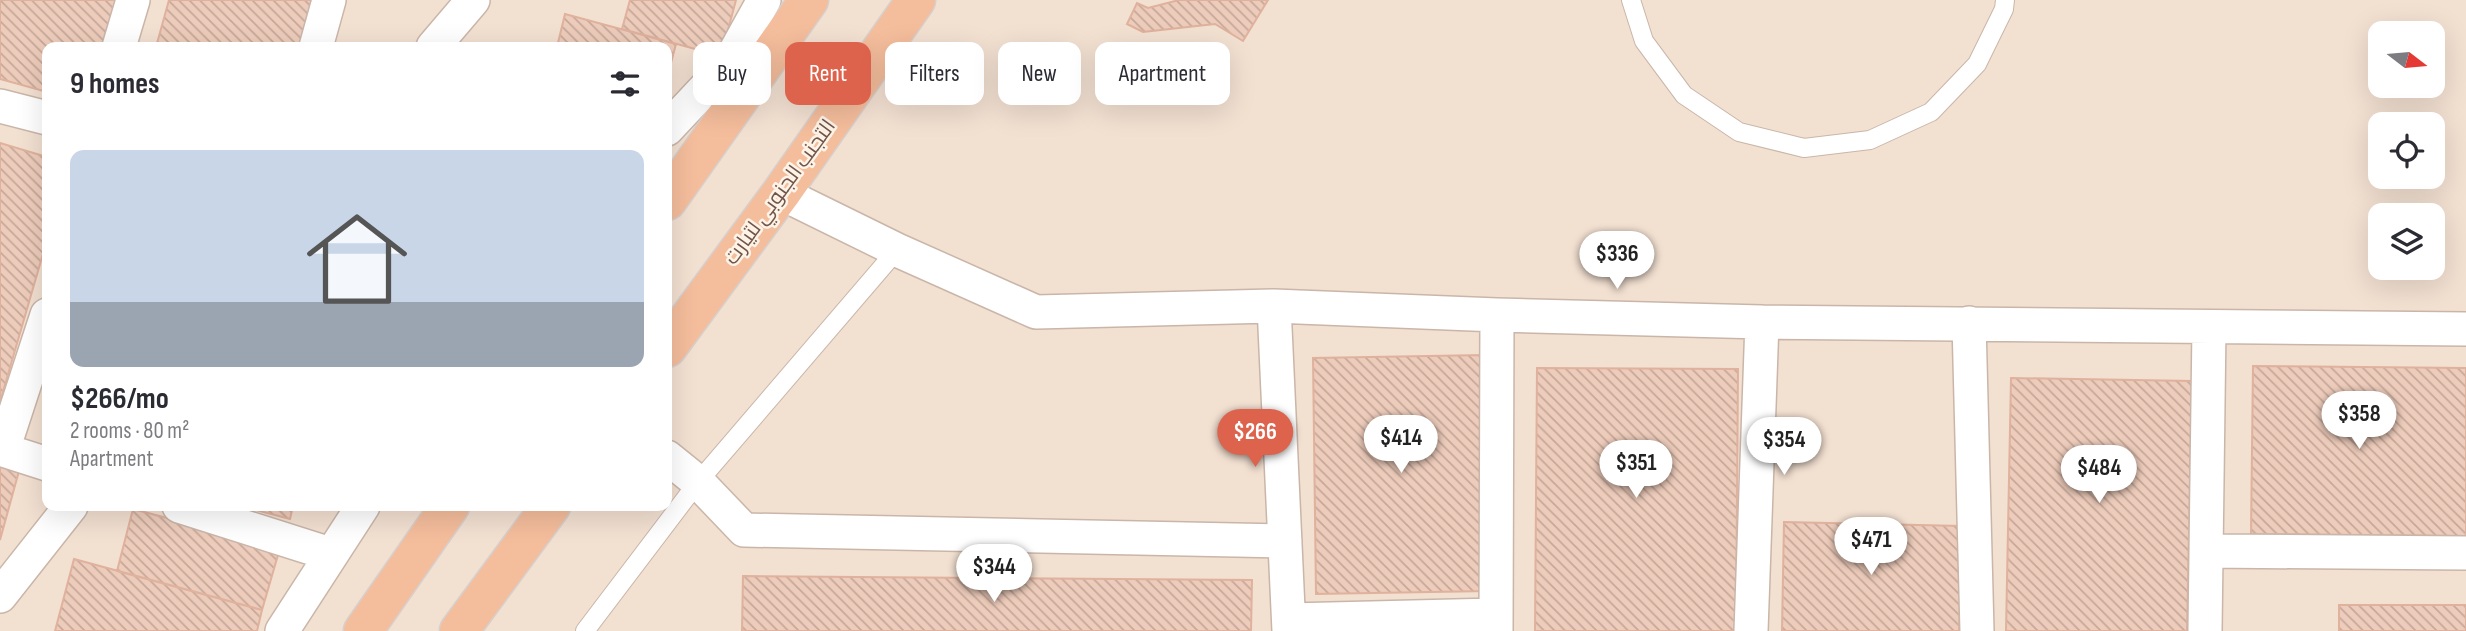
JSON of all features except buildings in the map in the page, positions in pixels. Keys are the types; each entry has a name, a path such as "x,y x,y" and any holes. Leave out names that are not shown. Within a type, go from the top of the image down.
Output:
{"highway":[{"path":"672,194 809,0"},
{"name":"التجنب الجنوبي لتيارت","path":"672,341 781,193 916,0"},
{"path":"363,631 447,511"},
{"path":"459,631 547,511"}],"street":[{"path":"120,42 133,0"},
{"path":"317,42 329,0"},
{"path":"439,42 473,0"},
{"path":"672,123 729,63 764,0"},
{"path":"0,106 42,117"},
{"path":"781,193 897,250 1036,312 1274,306 1762,322 2466,329"},
{"path":"1274,306 1289,626 1495,623 1497,315"},
{"path":"1751,631 1762,322"},
{"path":"1969,323 1977,631"},
{"path":"2205,631 2209,327"},
{"path":"42,330 1,449 42,462"},
{"path":"672,461 698,482 744,530 1285,541"},
{"path":"0,596 67,511"},
{"path":"195,511 330,554"},
{"path":"282,631 360,511"},
{"path":"2207,551 2466,554"}],"lane":[{"path":"1631,0 1644,41 1684,95 1739,132 1804,148 1870,141 1931,112 1977,64 2006,0"},
{"path":"585,631 698,482 897,250"}],"shaded area":[{"path":"0,0 2466,0 2466,631 0,631"}]}
